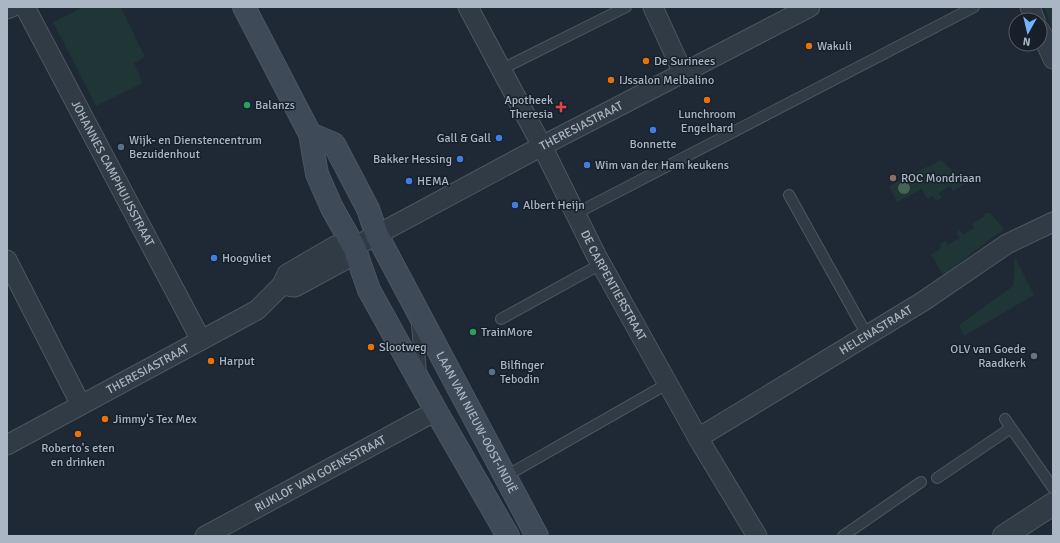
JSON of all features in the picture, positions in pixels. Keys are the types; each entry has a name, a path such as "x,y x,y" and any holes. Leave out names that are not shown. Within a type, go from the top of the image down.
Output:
{"main road":[{"name":"LAAN VAN NIEUW-OOST-INDIË","path":"244,7 310,134 317,174 332,208 343,227 388,255 537,536"},
{"name":"LAAN VAN NIEUW-OOST-INDIË","path":"310,134 334,144 368,209 366,241 370,290 436,411 508,536"}],"street":[{"path":"7,9 12,7"},
{"name":"JOHANNES CAMPHUIJSSTRAAT","path":"25,7 201,340"},
{"name":"DE CARPENTIERSTRAAT","path":"468,7 500,70 542,146 598,259 667,384 757,536"},
{"path":"653,7 683,73"},
{"name":"THERESIASTRAAT","path":"7,445 257,310 282,285 295,287 343,261 366,241 542,146 810,7"},
{"path":"1048,48 1053,59"},
{"name":"HELENASTRAAT","path":"698,438 922,302 1007,244 1053,222"},
{"path":"7,260 81,405"},
{"name":"RIJKLOF VAN GOENSSTRAAT","path":"205,536 235,529 436,411"},
{"path":"1004,536 1053,504"}],"lane":[{"path":"500,70 626,7"},
{"path":"575,214 974,7"},
{"path":"789,195 867,335"},
{"path":"500,319 598,259"},
{"name":"LAAN VAN NIEUW-OOST-INDIË","path":"416,308 422,385"},
{"path":"506,476 667,384"},
{"path":"1005,418 1053,488"},
{"path":"937,478 1011,428"},
{"path":"843,536 921,482"}],"green space":[{"path":"83,7 121,7 145,57 134,63 143,83 96,106 53,22"},
{"path":"1044,7 1053,7 1053,29 1048,17 1048,12 1046,12"},
{"path":"941,160 966,183 953,191 950,186 939,193 942,198 936,201 933,196 927,199 922,189 897,202 889,186"},
{"path":"990,213 1004,229 943,275 931,255 941,248 939,244 945,241 948,245 959,238 956,233 960,230 963,235 974,228 972,224 985,216 984,214"},
{"path":"1015,257 1034,295 964,336 959,325 1013,286"}],"place":[{"name":"Wakuli","path":"809,46"},
{"name":"De Surinees","path":"646,61"},
{"name":"IJssalon Melbalino","path":"611,80"},
{"name":"Lunchroom Engelhard","path":"707,100"},
{"name":"Balanzs","path":"247,105"},
{"name":"Apotheek Theresia","path":"561,107"},
{"name":"Bonnette","path":"653,130"},
{"name":"Gall & Gall","path":"499,138"},
{"name":"Wijk- en Dienstencentrum Bezuidenhout","path":"121,147"},
{"name":"Bakker Hessing","path":"460,159"},
{"name":"Wim van der Ham keukens","path":"587,165"},
{"name":"ROC Mondriaan","path":"893,178"},
{"name":"HEMA","path":"409,181"},
{"name":"Albert Heijn","path":"515,205"},
{"name":"Hoogvliet","path":"214,258"},
{"name":"TrainMore","path":"473,332"},
{"name":"Slootweg","path":"371,347"},
{"name":"OLV van Goede Raadkerk","path":"1034,356"},
{"name":"Harput","path":"211,361"},
{"name":"Bilfinger Tebodin","path":"492,372"},
{"name":"Jimmy's Tex Mex","path":"105,419"},
{"name":"Roberto's eten en drinken","path":"78,434"}]}
